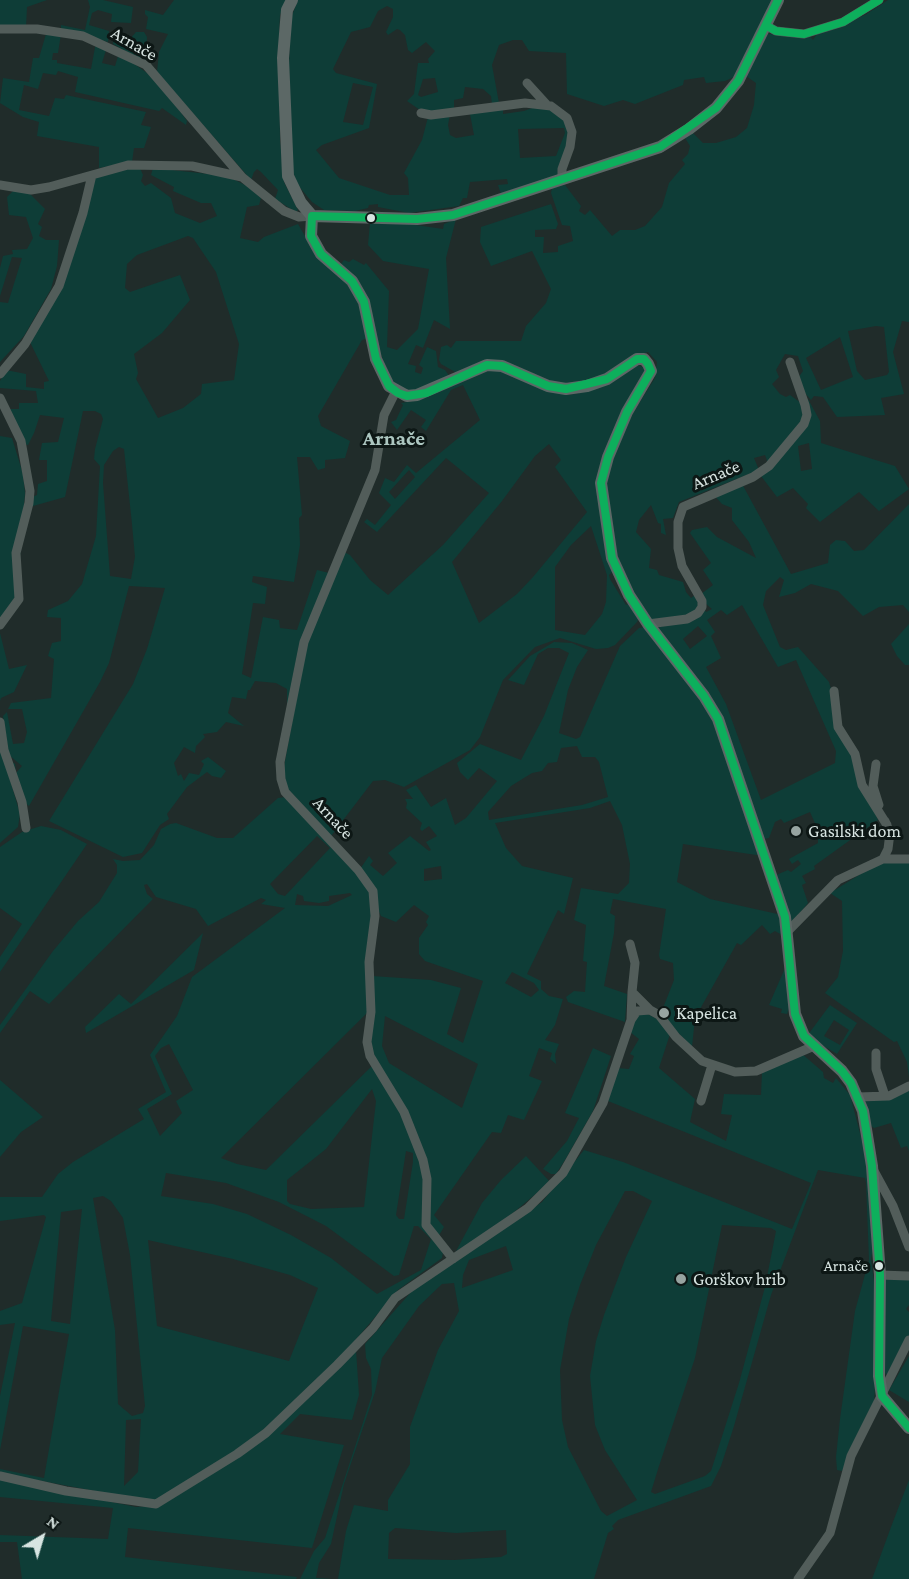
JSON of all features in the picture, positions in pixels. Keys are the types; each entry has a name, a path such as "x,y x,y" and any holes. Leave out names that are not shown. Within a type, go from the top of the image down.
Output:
{"street":[{"path":"292,0 287,10 283,58 288,176 301,202 312,216 311,236 321,254 352,281 364,302 376,358 388,386 407,396 426,393 487,365 502,366 548,386 567,389 587,386 607,379 637,359 644,359 651,371 627,412 608,457 601,483 612,558 629,596 704,696 718,719 766,856 787,932 789,978 795,1014 804,1036 842,1071 858,1097 866,1125 872,1166 879,1275 879,1376 882,1396 909,1428"},
{"path":"312,216 417,219 453,214 660,147 689,129 716,108 738,81 778,0"},
{"path":"767,26 776,31 804,34 843,22 879,0"},
{"name":"Arnače","path":"0,29 37,29 83,36 146,65 242,177 284,211 299,217 312,216"},
{"path":"527,83 547,105"},
{"path":"523,95 534,103"},
{"path":"421,113 431,115 534,103 559,110 570,125 570,147 562,169 562,178"},
{"name":"Arnače","path":"0,185 31,190 128,165 155,164 192,166 242,177"},
{"path":"0,374 25,344 59,286 83,213 92,175"},
{"name":"Arnače","path":"648,624 687,619 698,613 702,607 702,601 682,566 678,548 678,522 683,507 753,477 782,452 804,424 807,415 805,405 790,362"},
{"name":"Arnače","path":"396,391 384,415 375,470 304,642 280,762 281,778 285,792 358,870 373,891 375,916 369,962 371,1012 367,1042 370,1056 404,1112 423,1160 427,1179 426,1225 453,1259"},
{"path":"0,398 21,441 30,491 16,552 19,599 0,625"},
{"path":"834,691 838,728 855,754 862,785 887,825"},
{"path":"0,722 4,750 22,802 26,828"},
{"path":"876,764 873,786 890,833 888,849 883,860"},
{"path":"787,932 838,880 883,860 909,859"},
{"path":"630,944 636,963 631,1020"},
{"path":"632,992 650,1010 659,1015 691,1053 712,1065 735,1072 756,1071 814,1046"},
{"path":"0,1476 66,1491 156,1504 237,1454 266,1433 338,1365 373,1328 395,1298 528,1208 563,1173 603,1103 631,1020 637,1011 650,1010"},
{"path":"876,1053 876,1069 885,1096"},
{"path":"701,1101 712,1065"},
{"path":"858,1097 885,1096 909,1086"},
{"path":"872,1166 893,1206 909,1247"},
{"path":"879,1275 909,1276"},
{"path":"798,1579 830,1533 851,1456 909,1340"}],"green space":[{"path":"0,0 47,0 27,7 26,27 0,26"},
{"path":"88,0 103,0 133,7 131,23 111,22 112,14 98,10 92,13 89,25 109,31 108,42 61,29 61,25 85,30 90,7"},
{"path":"174,0 286,0 280,15 279,35 280,140 284,182 298,210 296,212 275,199 278,190 257,169 251,180 157,72 159,52 168,34 146,29 148,17 145,10 163,15"},
{"path":"298,0 773,0 736,76 725,81 706,83 704,77 684,80 683,85 635,104 623,100 604,106 567,94 566,53 529,51 522,40 513,40 499,45 492,65 499,103 492,104 491,96 483,89 465,87 463,98 454,100 454,109 433,112 420,110 407,101 414,94 418,63 429,63 428,59 435,51 426,42 412,53 408,50 405,35 400,30 397,29 388,35 386,32 393,17 393,9 387,6 378,11 370,27 351,32 333,69 336,73 377,84 369,128 322,145 316,150 339,178 390,195 409,195 408,178 404,173 422,140 428,117 450,114 448,125 450,135 456,138 474,135 470,114 503,107 503,114 524,111 540,105 563,115 570,136 559,175 501,194 498,185 508,184 507,179 470,182 467,198 463,198 459,206 409,213 378,207 378,204 355,211 324,210 312,202 297,184 292,169 290,142 291,18","holes":["435,78 438,92 421,97 418,95 423,79","353,83 373,87 363,125 343,122","564,128 565,133 556,156 520,158 518,129"]},
{"path":"888,0 909,0 909,322 902,321 893,352 904,394 881,398 885,415 837,417 823,397 814,396 811,400 803,391 798,378 803,371 798,356 785,354 776,370 779,377 772,384 780,394 786,397 790,395 801,403 804,418 768,463 765,455 754,458 759,470 679,502 673,518 663,519 666,535 661,533 661,524 658,523 651,505 639,520 636,532 651,549 649,568 657,570 659,575 683,582 686,592 691,598 695,595 699,605 691,615 651,623 630,591 615,555 607,475 623,429 655,378 657,362 648,352 641,354 613,372 573,386 561,386 515,366 457,373 441,364 439,360 441,347 447,345 451,348 456,341 521,341 526,326 546,303 551,289 532,251 491,266 480,242 481,227 551,204 558,224 556,229 535,230 535,237 544,237 543,253 558,252 558,246 573,241 570,226 562,225 551,193 552,188 565,185 581,206 579,211 585,215 590,210 612,236 620,230 635,230 645,226 662,207 669,183 685,164 682,160 688,154 690,146 685,138 693,133 703,143 716,143 736,137 747,128 754,105 756,83 746,76 768,34 809,35 813,40 818,32 865,15","holes":["876,326 884,327 889,372 887,375 865,380 857,371 848,331","840,337 853,377 821,390 806,358"]},
{"path":"118,32 130,39 136,32 144,32 147,37 146,59 143,61 113,44 114,34"},
{"path":"46,34 61,34 58,53 53,53 52,60 57,60 57,63 91,69 96,42 106,50 102,63 115,66 119,53 154,78 187,121 186,125 162,108 159,111 75,92 78,77 58,71 56,75 43,73 38,89 24,85 19,110 49,116 55,98 64,99 66,95 146,112 141,125 151,127 144,148 134,148 132,162 99,168 99,147 37,136 39,122 23,117 0,103 3,78 29,82 33,58 39,58"},
{"path":"140,168 143,175 141,181 145,186 151,183 171,198 175,213 200,223 217,216 211,203 201,203 173,191 174,187 151,175 153,168 227,176 247,186 261,198 259,205 247,207 240,238 258,242 264,237 298,224 314,252 340,274 358,298 369,338 362,340 318,416 321,426 350,441 345,458 325,460 325,468 318,470 310,457 297,457 302,515 299,518 300,545 294,582 253,576 252,582 267,587 265,604 253,603 242,674 251,678 263,617 279,620 280,628 297,630 317,570 329,573 287,708 287,689 276,683 255,681 248,690 246,699 232,697 228,713 244,726 226,722 217,732 203,734 205,737 196,746 195,753 184,747 174,763 178,776 181,774 184,781 189,773 199,775 204,764 201,761 208,757 226,771 221,778 207,772 187,787 167,814 169,819 160,825 142,853 123,857 49,821 133,684 147,649 165,588 129,586 109,663 29,806 24,802 12,762 15,764 16,773 22,766 9,755 3,716 7,712 13,744 24,743 27,732 22,709 8,709 11,703 51,698 54,659 48,656 52,643 61,641 61,618 47,617 48,610 68,601 82,584 96,536 100,466 94,459 103,419 101,414 95,411 83,411 65,497 33,506 30,498 37,495 38,484 47,481 47,460 39,460 42,443 58,442 64,418 40,415 28,445 24,444 10,409 19,409 19,403 38,403 36,391 0,388 0,381 6,370 26,374 26,387 44,389 44,382 49,381 29,340 51,305 93,177 106,171","holes":["188,236 193,238 216,272 239,344 234,380 202,384 201,394 183,408 158,418 136,379 138,373 134,354 162,333 190,300 180,275 130,292 125,288 127,264 137,255","119,447 124,449 132,524 135,557 131,579 110,576 103,483 104,465 113,451"]},
{"path":"14,190 27,191 45,209 38,224 42,227 39,236 46,240 59,240 57,266 51,289 24,336 0,362 0,302 8,303 22,258 12,257 0,296 0,268 3,256 13,254 12,250 27,249 33,238 26,217 9,215 7,197"},
{"path":"456,219 446,258 450,329 434,320 423,348 416,345 408,364 416,366 415,372 421,374 423,368 419,365 427,347 436,351 438,367 445,370 450,377 413,393 388,379 377,340 340,265 344,260 349,262 353,259 364,265 366,263 389,291 387,347 397,350 418,329 429,269 383,261 368,245 370,223 409,224 443,229 444,224"},
{"path":"636,364 646,369 604,457 613,571 609,575 626,605 630,603 639,618 637,622 615,645 608,648 596,649 560,638 535,647 503,680 480,737 470,750 404,787 385,780 373,781 331,836 287,788 283,772 307,642 342,551 350,555 370,580 388,595 443,545 489,493 446,458 377,532 364,522 367,519 375,525 391,505 379,493 385,478 394,482 407,465 416,473 480,420 463,385 451,390 426,431 421,427 426,420 411,410 397,430 391,422 396,420 403,405 401,403 419,400 475,372 499,369 569,395 588,391","holes":["549,444 561,460 555,467 587,512 517,594 479,623 452,562 535,456","409,470 415,477 395,499 389,492","591,526 607,575 606,602 602,614 585,635 555,630 555,567 571,545"]},
{"path":"808,399 820,421 821,443 895,466 909,489 879,511 859,492 820,522 806,508 808,504 793,488 777,497 761,476 805,426 806,400","holes":["809,443 812,469 801,471 798,446"]},
{"path":"0,436 12,438 23,474 25,493 17,594 0,620"},
{"path":"741,482 791,574 828,563 830,545 836,540 845,541 854,551 864,550 909,504 909,612 903,605 879,607 863,616 838,591 811,584 795,593 779,597 784,580 780,577 766,591 763,605 780,647 786,650 798,647 829,682 847,745 878,820 814,866 815,869 802,876 806,883 802,885 808,903 792,923 776,875 788,870 791,872 801,864 798,860 792,864 789,859 818,843 818,830 810,812 784,823 781,819 775,822 769,838 764,839 731,744 657,628 704,609 706,612 712,609 705,603 701,594 713,585 703,570 711,563 690,533 692,530 707,527 717,537 756,558 749,542 732,520 732,508 722,504 713,494","holes":["742,605 778,667 796,660 836,751 835,763 761,800 726,704 706,667 721,658 711,636 715,632 707,620 721,610 727,615","698,626 707,636 690,649 683,639"]},
{"path":"909,624 909,665 905,665 891,644"},
{"path":"645,627 712,715 763,856 683,844 677,882 710,899 782,915 782,935 775,931 770,934 762,925 741,945 737,943 695,1018 692,1047 663,1017 667,1013 663,1008 674,980 673,963 660,959 659,955 666,909 613,899 610,913 615,916 614,933 604,986 627,994 625,1022 568,1002 566,997 574,991 585,992 587,962 583,961 586,925 574,920 581,888 618,894 629,883 630,864 622,825 610,801 590,808 495,823 506,848 522,866 573,878 564,914 558,910 527,974 541,981 541,989 549,996 563,999 555,1025 545,1040 559,1044 555,1054 556,1064 550,1059 552,1053 539,1048 529,1076 542,1081 524,1120 508,1115 501,1133 492,1132 434,1215 444,1227 438,1237 429,1222 428,1169 371,1050 372,976 431,980 461,988 447,1034 463,1043 483,981 425,961 419,954 419,938 428,925 426,922 429,916 414,905 396,922 381,916 360,869 369,856 373,861 370,865 383,876 397,863 388,853 410,836 429,851 431,850 426,842 437,836 429,826 422,831 420,829 422,823 406,808 405,799 413,799 406,790 416,785 431,807 446,798 455,825 466,818 497,781 479,768 468,780 460,772 457,763 480,744 521,760 544,716 569,653 559,648 548,648 538,654 524,685 508,680 530,656 554,642 572,643 588,650 577,667 568,690 559,733 576,739 580,737 620,646 639,628","holes":["577,746 582,757 595,757 599,762 608,797 582,805 489,820 488,812 511,786 532,773 542,771 548,763 557,762 561,748","441,866 442,879 424,881 424,869","512,972 534,983 539,990 531,997 505,983","385,1016 478,1064 462,1108 389,1063 382,1046"]},
{"path":"0,633 9,669 27,665 14,692 1,698 0,701"},
{"path":"0,745 20,814 18,827 0,843"},
{"path":"286,797 366,881 372,896 368,1012 221,1158 266,1170 373,1065 403,1116 425,1174 422,1209 443,1252 442,1258 398,1290 347,1350 252,1441 153,1502 0,1473 0,1469 44,1478 69,1334 23,1326 0,1450 0,1396 15,1323 0,1325 0,1311 22,1303 46,1217 44,1215 0,1221 0,1197 42,1197 58,1174 73,1162 144,1119 138,1109 166,1092 150,1055 177,1016 192,977 285,908 261,904 266,900 261,898 208,926 196,909 156,897 147,884 144,885 147,894 153,899 49,1004 30,991 0,1033 0,1025 53,951 78,921 99,902 117,873 117,865 113,859 140,860 154,845 161,829 170,824 176,823 217,838 233,838 278,798","holes":["317,836 330,848 285,896 278,894 270,884","350,893 352,895 328,906 295,905 297,894 303,896 304,901 319,903 329,901 329,896","169,1044 193,1090 176,1101 182,1113 160,1136 147,1109 172,1094 155,1056 161,1048","372,1089 376,1101 364,1207 311,1209 290,1204 287,1201 287,1180 326,1149","406,1151 413,1153 413,1162 404,1219 399,1219 396,1215","166,1173 226,1183 279,1202 326,1226 394,1276 399,1275 414,1226 418,1226 431,1239 421,1270 377,1294 331,1258 291,1235 247,1214 213,1204 161,1196","103,1196 111,1201 123,1218 130,1255 145,1406 143,1413 132,1416 118,1404 115,1330 93,1198","82,1209 70,1324 51,1321 61,1212","148,1240 233,1259 290,1275 318,1288 289,1361 157,1326","141,1419 138,1472 124,1486 126,1420"]},
{"path":"41,826 61,830 87,844 0,972 0,957 22,924 0,908 0,847 22,832"},
{"path":"909,861 909,1077 907,1062 897,1041 894,1042 825,993 838,977 843,951 842,901 830,893 880,862"},
{"path":"203,933 194,970 86,1033 85,1027 119,994 131,1004"},
{"path":"785,968 790,1006 787,1014 781,1013 782,1009 769,1005"},
{"path":"830,1005 857,1023 837,1054 807,1036","holes":["834,1020 849,1030 840,1045 824,1036"]},
{"path":"646,1013 657,1019 670,1034 659,1068 695,1099 690,1122 726,1141 732,1115 721,1114 724,1094 761,1095 762,1072 801,1053 823,1072 824,1078 833,1083 836,1078 850,1095 866,1156 875,1238 871,1259 875,1289 876,1372 874,1403 842,1471 837,1470 836,1457 840,1419 855,1311 869,1260 866,1183 865,1178 818,1170 771,1295 734,1426 721,1466 711,1486 618,1520 612,1526 614,1529 608,1533 594,1579 338,1579 346,1531 354,1505 388,1511 388,1500 410,1464 410,1427 438,1350 459,1311 454,1283 442,1284 419,1306 382,1358 375,1392 344,1484 331,1544 319,1563 316,1578 332,1579 300,1579 314,1551 325,1538 372,1395 371,1369 366,1358 365,1344 412,1291 542,1202 584,1150 623,1162 792,1229 811,1183 608,1101 617,1068 629,1069 634,1056 630,1054 639,1039 630,1032 635,1016","holes":["625,1191 633,1191 652,1201 626,1257 604,1315 596,1341 590,1376 595,1425 605,1450 637,1500 607,1516 601,1511 568,1447 562,1420 560,1370 569,1319 596,1245","722,1225 771,1228 776,1231 765,1287 739,1383 711,1471 705,1476 655,1494 651,1492 695,1358","506,1246 513,1270 462,1288 463,1275 469,1260","395,1528 456,1533 506,1530 507,1554 501,1557 454,1560 388,1559 389,1533"]},
{"path":"593,1048 611,1056 593,1111 556,1174 551,1174 543,1169 567,1141 579,1118 565,1113"},
{"path":"0,1080 43,1117 21,1132 0,1157"},
{"path":"909,1088 909,1151 907,1146 901,1148 891,1123 874,1128 870,1125 865,1099"},
{"path":"526,1156 550,1182 489,1233 456,1251 482,1203 501,1180"},
{"path":"909,1279 909,1305 906,1309 909,1312 909,1335 887,1376 884,1371 885,1280"},
{"path":"356,1350 359,1395 352,1420 300,1414 280,1434 344,1445 312,1548 128,1528 125,1557 297,1577 296,1579 22,1579 17,1542 0,1542 0,1535 108,1539 113,1508 0,1497 0,1479 136,1507 162,1505 241,1455"},
{"path":"909,1356 909,1402 889,1390"},
{"path":"909,1480 909,1579 872,1579 891,1527"}],"transit line":[{"path":"778,0 738,81 716,108 660,147 453,215 417,219 312,216 311,236 321,254 352,281 364,302 376,359 389,386 398,393 407,396 426,393 487,365 502,366 548,386 566,389 607,379 637,359 644,359 648,364 651,371 627,412 608,457 601,483 612,558 629,595 648,624 704,696 718,719 785,917 795,1014 804,1036 842,1071 851,1083 863,1111 872,1166 880,1275 879,1376 882,1396 909,1428"},
{"path":"767,26 776,31 804,34 843,22 879,0"}],"place":[{"name":"Gasilski dom","path":"796,831"},
{"name":"Kapelica","path":"664,1013"},
{"name":"Arnače","path":"879,1266"},
{"name":"Gorškov hrib","path":"681,1279"}],"district":[{"name":"Arnače","path":"394,439"}]}
